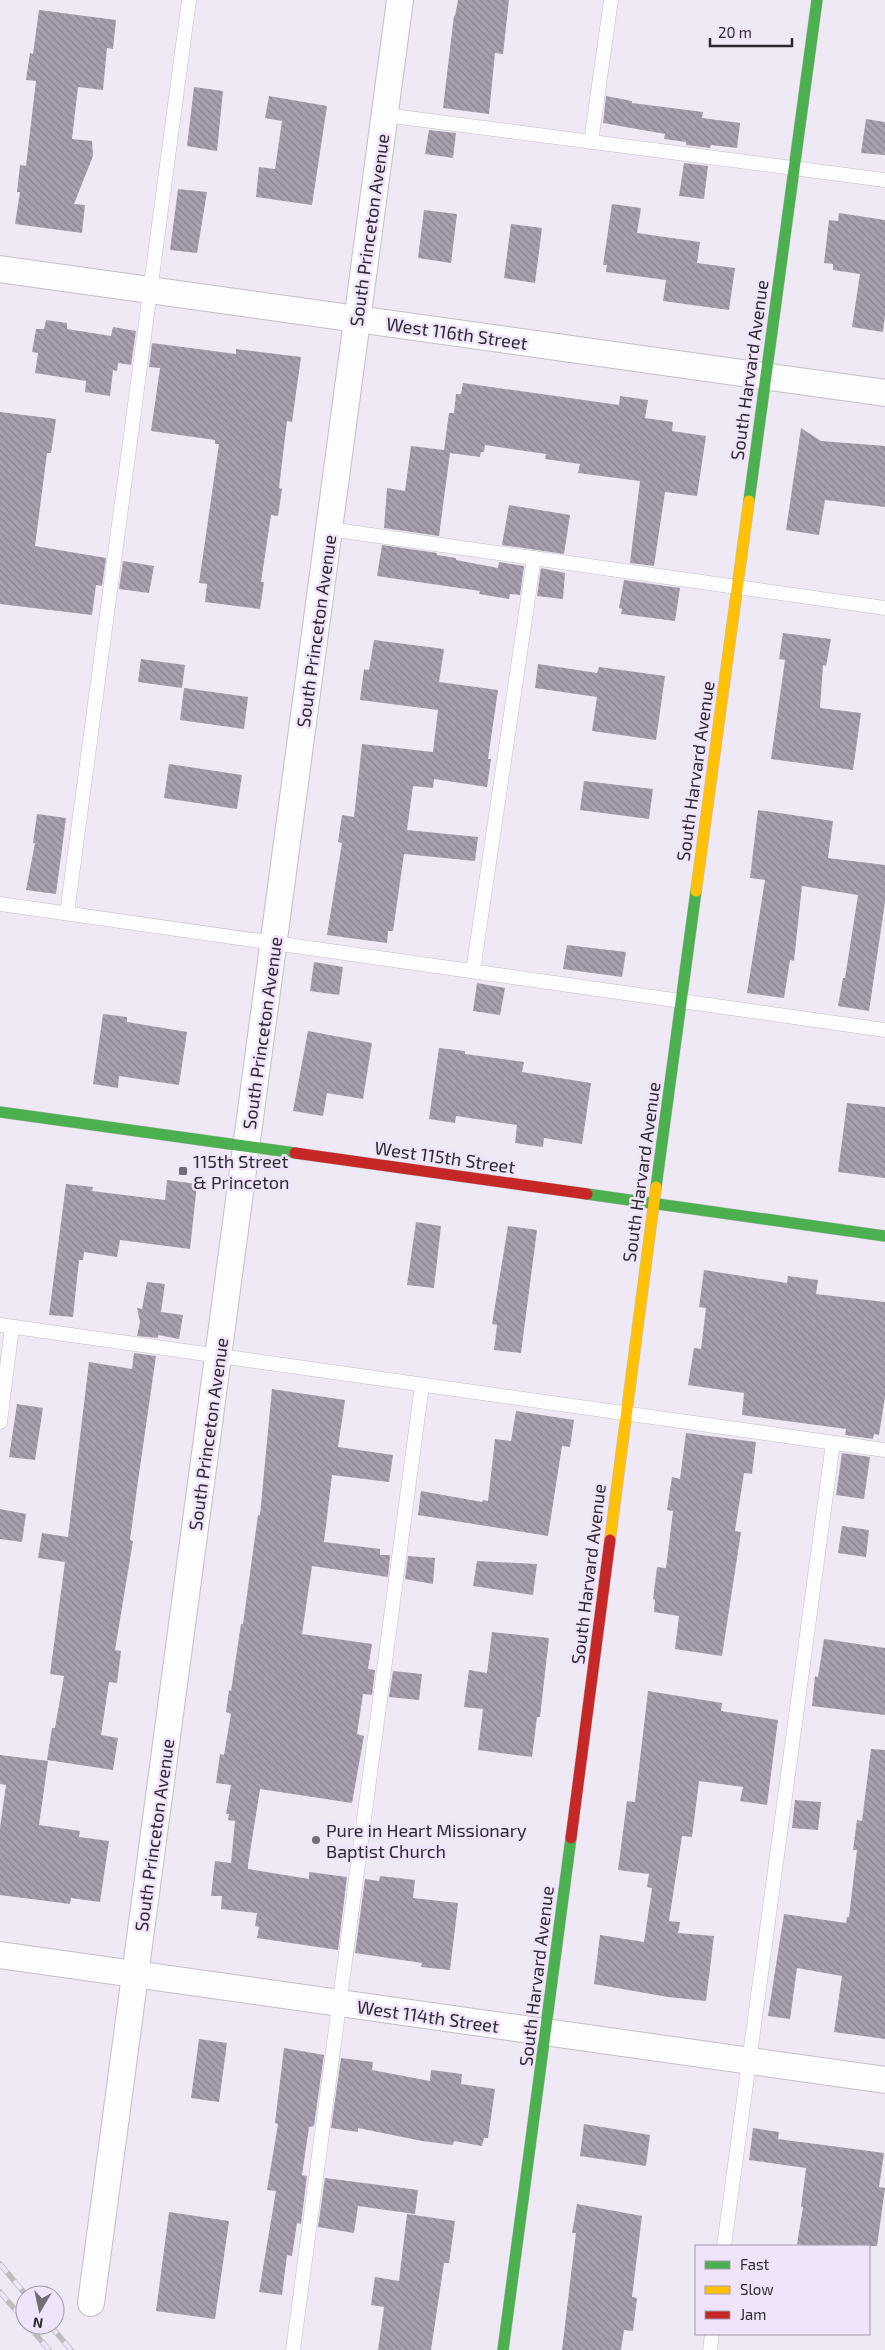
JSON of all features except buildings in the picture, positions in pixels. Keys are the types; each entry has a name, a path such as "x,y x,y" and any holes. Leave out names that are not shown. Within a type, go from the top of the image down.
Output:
{"street":[{"name":"South Princeton Avenue","path":"91,2303 400,0"},
{"name":"South Harvard Avenue","path":"503,2350 681,1001 817,0"},
{"name":"West 116th Street","path":"0,269 885,393"},
{"name":"West 115th Street","path":"0,1112 885,1236"},
{"name":"West 114th Street","path":"0,1955 885,2080"}],"lane":[{"path":"67,913 189,0"},
{"path":"592,142 611,0"},
{"path":"385,115 885,180"},
{"path":"329,529 885,608"},
{"path":"473,972 534,558"},
{"path":"0,904 681,1001 885,1027"},
{"path":"0,1422 6,1326 885,1450"},
{"path":"293,2350 341,2004 422,1385"},
{"path":"724,2245 833,1443"},
{"path":"710,2350 712,2335"}],"railway":[{"path":"0,2264 18,2285"},
{"path":"0,2292 15,2309"},
{"path":"36,2335 49,2350"},
{"path":"58,2335 71,2350"}],"traffic: fast":[{"path":"749,501 817,0"},
{"path":"656,1187 696,891"},
{"path":"0,1112 295,1153"},
{"path":"587,1194 885,1236"},
{"path":"503,2350 571,1838"}],"traffic: slow":[{"path":"696,891 749,501"},
{"path":"610,1540 656,1187"}],"traffic: jam":[{"path":"295,1153 587,1194"},
{"path":"571,1838 610,1540"}],"place":[{"name":"115th Street & Princeton","path":"183,1171"},
{"name":"Pure in Heart Missionary Baptist Church","path":"316,1840"}]}
